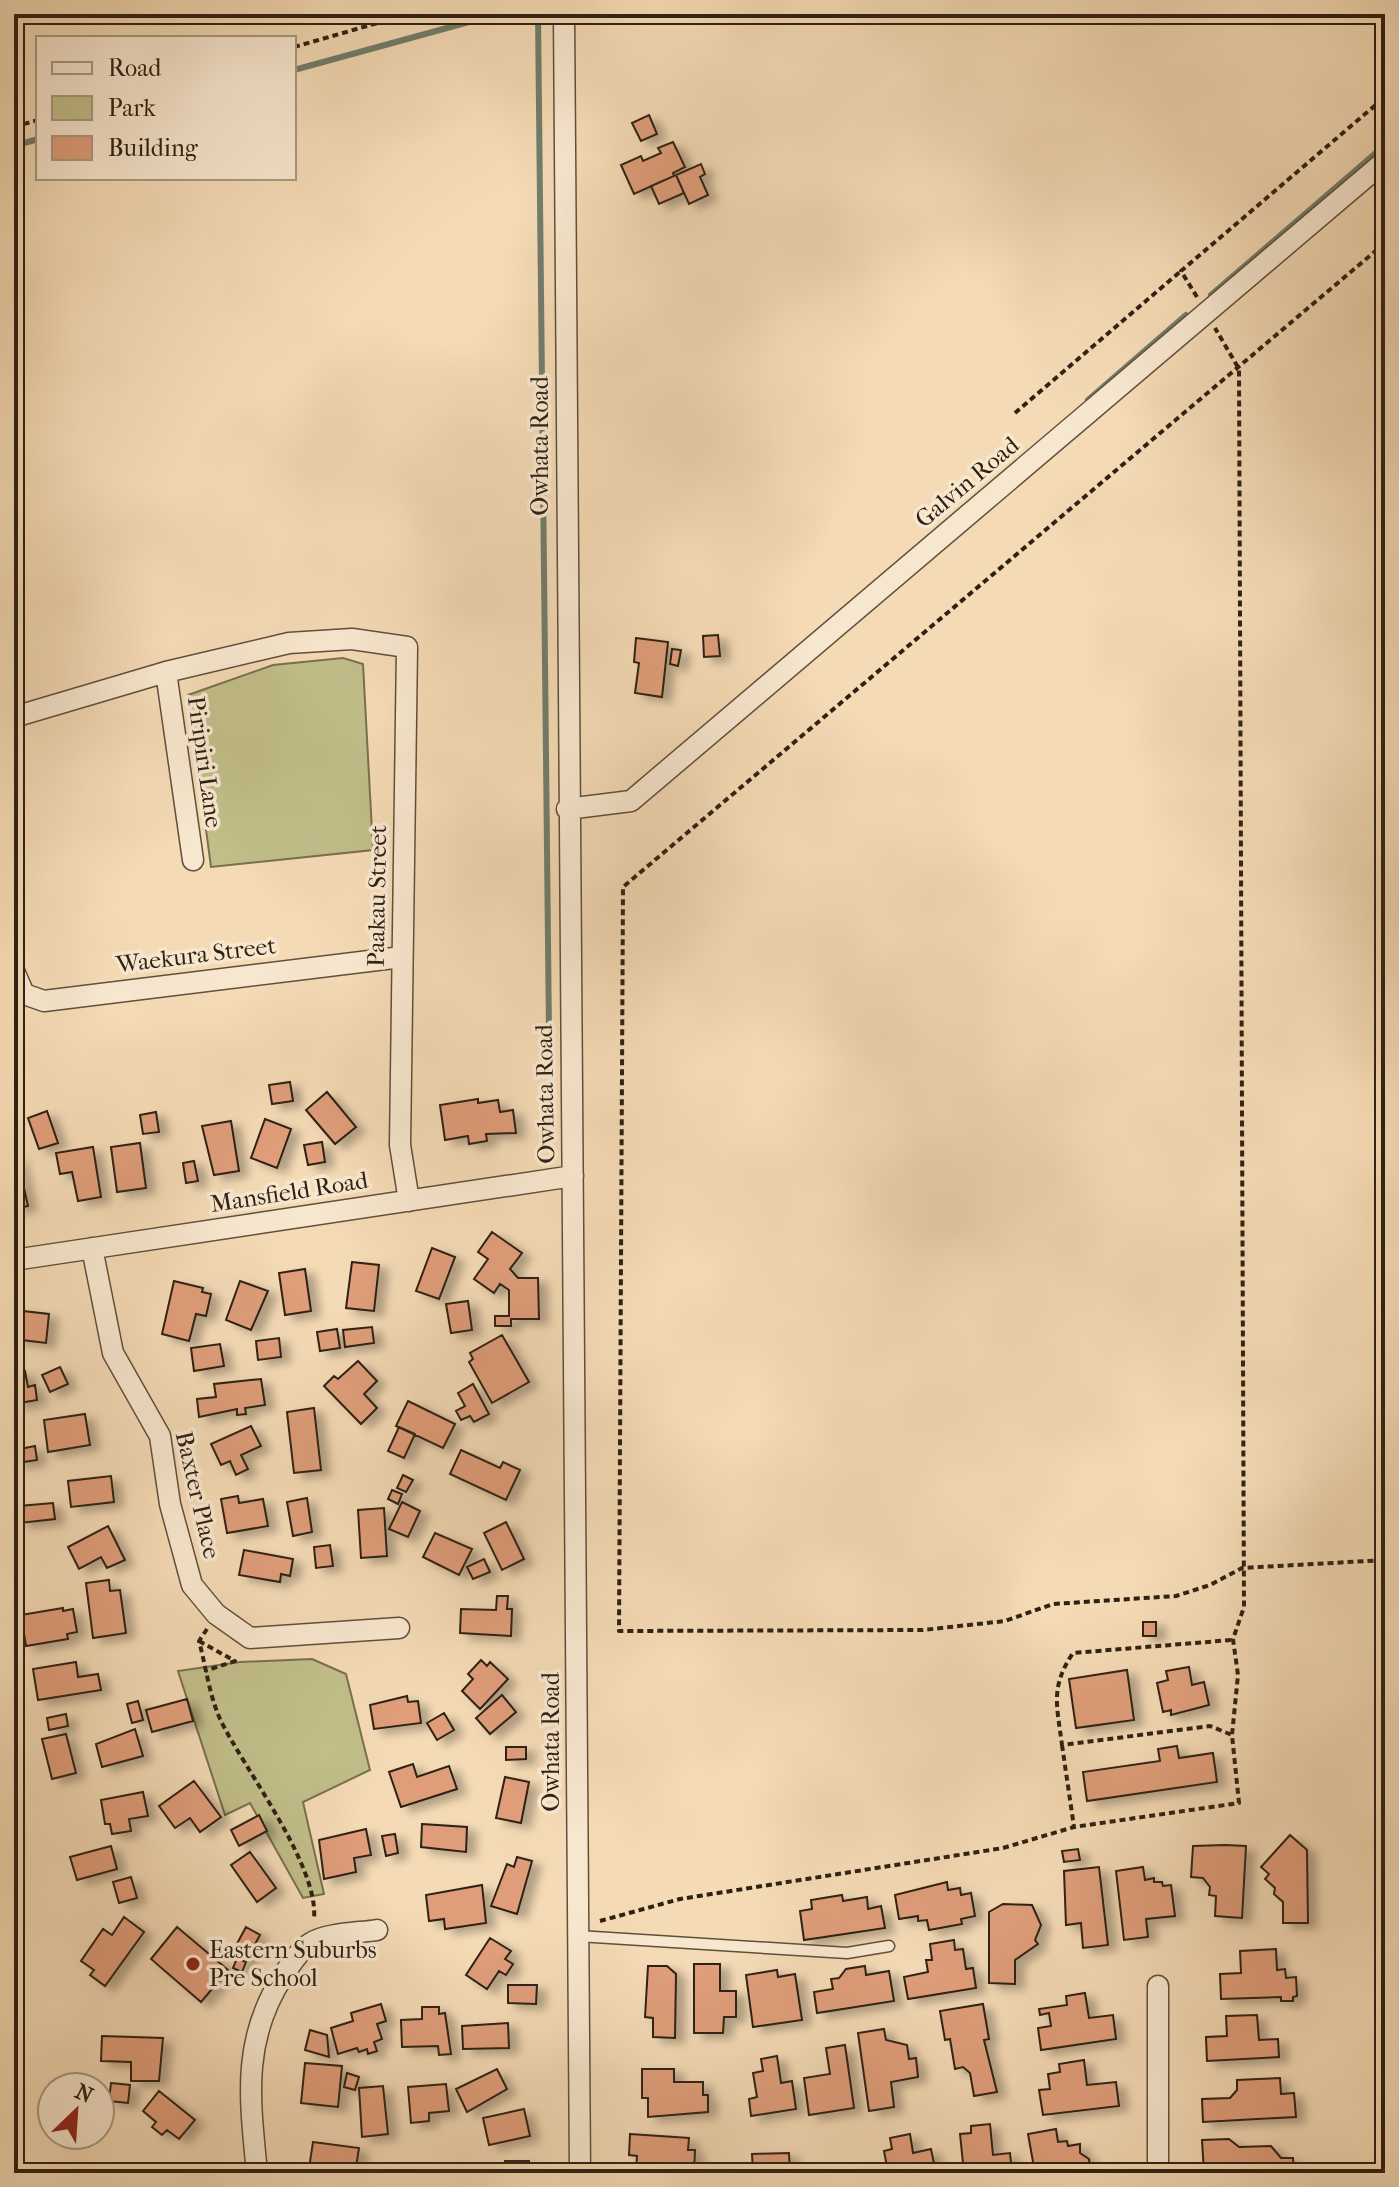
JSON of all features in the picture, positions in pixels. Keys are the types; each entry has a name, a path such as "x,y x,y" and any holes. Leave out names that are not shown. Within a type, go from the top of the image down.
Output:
{"street":[{"name":"Owhata Road","path":"564,14 567,809 573,1176 580,2173"},
{"name":"Galvin Road","path":"567,809 631,801 1385,161"},
{"name":"Piripiri Lane","path":"14,717 166,672 289,643 352,639 407,647"},
{"name":"Paakau Street","path":"407,647 400,1145 409,1201"},
{"name":"Piripiri Lane","path":"166,672 193,860"},
{"name":"Waekura Street","path":"14,971 24,994 44,1001 402,957"},
{"name":"Mansfield Road","path":"14,1260 573,1176"},
{"name":"Baxter Place","path":"92,1248 113,1353 160,1436 170,1504 192,1585 216,1614 250,1638 399,1628"},
{"path":"257,2173 249,2086 252,2046 272,1993 293,1961 312,1941 377,1930"},
{"path":"1158,1986 1158,2173"}],"lane":[{"path":"578,1936 847,1953 889,1946"}],"path":[{"path":"296,46 409,14"},
{"path":"1015,413 1385,97"},
{"path":"14,127 36,121"},
{"path":"1385,243 623,887 619,1631 923,1630 1005,1621 1053,1604 1176,1596 1210,1585 1242,1568 1385,1560"},
{"path":"578,1936 606,1916 680,1899 1003,1848 1074,1827 1239,1803 1232,1735 1238,1675 1233,1639 1244,1607 1239,369 1181,271"},
{"path":"216,1614 199,1641 205,1671 221,1720 268,1798 314,1898 312,1941"},
{"path":"1074,1827 1057,1708 1059,1675 1073,1653 1233,1639"},
{"path":"199,1641 235,1661 205,1671"},
{"path":"1062,1745 1210,1726 1232,1735"}],"green space":[{"path":"343,658 363,664 373,850 211,867 188,695 273,665"},
{"path":"312,1659 346,1674 370,1770 303,1802 324,1894 303,1898 250,1803 225,1815 178,1671 240,1662"}],"building":[{"path":"649,115 657,134 641,141 632,123"},
{"path":"673,142 685,167 673,173 674,176 634,194 621,165 641,156 643,161 661,153 658,148"},
{"path":"701,164 705,174 700,177 708,195 689,204 676,175"},
{"path":"676,175 684,193 659,204 651,186"},
{"path":"718,635 720,656 704,657 703,636"},
{"path":"636,638 668,642 662,697 635,693 639,663 634,662"},
{"path":"672,649 681,650 678,666 670,664"},
{"path":"290,1082 293,1101 272,1104 269,1085"},
{"path":"327,1092 356,1127 335,1144 306,1110"},
{"path":"478,1099 478,1103 498,1100 500,1112 513,1110 516,1133 486,1134 487,1141 469,1144 468,1136 445,1140 440,1105"},
{"path":"47,1111 58,1143 39,1149 28,1118"},
{"path":"156,1112 159,1132 143,1134 140,1115"},
{"path":"265,1119 291,1129 277,1168 251,1158"},
{"path":"231,1121 239,1171 214,1175 202,1126"},
{"path":"322,1142 325,1162 308,1165 304,1145"},
{"path":"140,1143 146,1188 117,1192 111,1147"},
{"path":"93,1147 101,1197 78,1201 72,1172 60,1174 56,1153"},
{"path":"17,1156 28,1206 14,1209 14,1157"},
{"path":"194,1161 198,1181 186,1183 183,1163"},
{"path":"492,1232 522,1253 510,1269 518,1278 538,1278 539,1319 511,1319 511,1326 495,1326 495,1316 509,1316 509,1290 500,1284 494,1293 474,1279 488,1259 478,1252"},
{"path":"432,1248 455,1257 439,1299 416,1291"},
{"path":"352,1262 379,1265 374,1311 346,1308"},
{"path":"305,1269 311,1311 285,1315 279,1273"},
{"path":"174,1281 203,1288 202,1292 211,1294 206,1316 196,1314 189,1341 162,1334"},
{"path":"240,1281 268,1291 251,1330 226,1320"},
{"path":"468,1301 472,1330 451,1333 446,1304"},
{"path":"14,1310 49,1314 46,1343 14,1339"},
{"path":"372,1327 374,1343 345,1347 343,1330"},
{"path":"337,1329 340,1348 320,1351 317,1332"},
{"path":"502,1335 529,1382 492,1403 469,1362 473,1359 470,1353"},
{"path":"279,1338 281,1357 258,1360 256,1341"},
{"path":"220,1344 224,1366 194,1371 191,1348"},
{"path":"358,1361 377,1381 364,1394 377,1408 361,1424 324,1386 334,1376 338,1379"},
{"path":"60,1367 68,1384 50,1392 42,1375"},
{"path":"25,1371 28,1387 35,1385 37,1400 14,1404 14,1373"},
{"path":"261,1379 265,1405 245,1408 246,1414 237,1415 237,1409 199,1417 197,1399 216,1397 214,1384"},
{"path":"473,1384 489,1414 474,1422 470,1416 461,1420 456,1411 465,1406 458,1393"},
{"path":"408,1401 455,1424 443,1448 396,1426"},
{"path":"314,1408 321,1470 294,1473 287,1412"},
{"path":"85,1414 90,1445 48,1452 44,1420"},
{"path":"251,1426 261,1446 241,1455 248,1469 236,1475 230,1461 221,1465 211,1444"},
{"path":"399,1427 415,1434 404,1458 388,1451"},
{"path":"35,1446 37,1460 17,1463 15,1450"},
{"path":"461,1450 500,1468 503,1462 520,1470 506,1500 450,1474"},
{"path":"403,1475 413,1480 406,1492 397,1488"},
{"path":"111,1476 114,1502 71,1507 68,1481"},
{"path":"392,1490 402,1494 398,1504 388,1499"},
{"path":"238,1496 239,1503 263,1499 268,1526 227,1533 221,1499"},
{"path":"307,1498 312,1532 293,1536 287,1502"},
{"path":"402,1502 420,1511 408,1537 389,1529"},
{"path":"53,1503 55,1519 20,1523 19,1506"},
{"path":"384,1508 387,1556 361,1558 358,1510"},
{"path":"506,1522 524,1559 502,1570 484,1533"},
{"path":"108,1526 125,1560 107,1568 101,1557 79,1569 68,1547"},
{"path":"435,1533 472,1549 459,1575 423,1557"},
{"path":"330,1545 333,1566 316,1568 314,1547"},
{"path":"244,1550 293,1559 290,1576 281,1574 280,1582 239,1575"},
{"path":"484,1559 490,1572 473,1579 467,1567"},
{"path":"109,1580 110,1591 120,1590 126,1633 93,1638 86,1583"},
{"path":"497,1596 508,1596 507,1609 512,1609 511,1636 460,1633 461,1609 496,1610"},
{"path":"63,1608 63,1611 73,1609 77,1632 67,1634 68,1639 26,1646 21,1615"},
{"path":"1143,1622 1156,1622 1156,1636 1143,1636"},
{"path":"481,1660 487,1666 490,1662 508,1679 480,1709 462,1691 473,1679 468,1674"},
{"path":"76,1662 78,1677 98,1674 101,1690 38,1700 33,1669"},
{"path":"1189,1667 1192,1685 1204,1682 1209,1705 1171,1715 1171,1710 1163,1712 1157,1683 1168,1680 1166,1671"},
{"path":"1127,1670 1134,1720 1076,1728 1069,1679"},
{"path":"502,1695 516,1712 490,1734 476,1718"},
{"path":"407,1696 408,1702 418,1701 421,1723 374,1729 370,1705"},
{"path":"187,1699 193,1721 152,1732 146,1710"},
{"path":"138,1701 143,1720 132,1723 127,1704"},
{"path":"444,1713 454,1730 437,1740 427,1723"},
{"path":"66,1714 68,1726 49,1730 47,1718"},
{"path":"135,1729 143,1756 102,1767 96,1744"},
{"path":"66,1734 76,1773 52,1779 42,1739"},
{"path":"1177,1746 1179,1758 1213,1753 1217,1782 1087,1801 1083,1772 1160,1761 1158,1749"},
{"path":"506,1747 526,1747 526,1759 506,1760"},
{"path":"413,1764 417,1777 449,1766 457,1789 401,1807 389,1772"},
{"path":"505,1777 529,1782 521,1823 496,1818"},
{"path":"194,1781 221,1817 200,1832 190,1818 175,1828 159,1806"},
{"path":"143,1792 148,1816 129,1819 131,1831 112,1834 110,1824 105,1824 101,1800"},
{"path":"259,1815 267,1831 239,1846 231,1830"},
{"path":"422,1824 467,1827 466,1852 421,1847"},
{"path":"366,1829 371,1855 354,1858 356,1872 324,1879 319,1840"},
{"path":"395,1834 398,1853 386,1856 382,1836"},
{"path":"1290,1835 1307,1850 1308,1923 1283,1923 1283,1902 1274,1894 1275,1888 1265,1879 1269,1874 1261,1867"},
{"path":"111,1846 117,1869 77,1880 70,1857"},
{"path":"1193,1846 1246,1846 1242,1918 1215,1916 1216,1896 1209,1895 1210,1887 1203,1878 1191,1877"},
{"path":"1078,1849 1080,1860 1064,1862 1062,1851"},
{"path":"250,1852 276,1888 257,1902 231,1865"},
{"path":"517,1857 532,1861 517,1914 491,1906 507,1864 514,1867"},
{"path":"1099,1867 1108,1945 1083,1948 1081,1923 1066,1925 1064,1871"},
{"path":"1143,1867 1145,1880 1154,1878 1154,1882 1162,1882 1163,1886 1171,1885 1175,1916 1146,1919 1148,1937 1124,1940 1116,1871"},
{"path":"131,1877 137,1898 119,1903 113,1882"},
{"path":"947,1882 948,1890 960,1888 961,1895 971,1893 975,1916 961,1919 962,1924 929,1930 927,1920 918,1921 918,1916 899,1919 895,1895"},
{"path":"482,1885 486,1923 445,1929 444,1919 429,1921 426,1895"},
{"path":"842,1895 843,1901 867,1897 868,1909 881,1906 885,1928 804,1940 800,1911 812,1909 811,1900"},
{"path":"1003,1904 1032,1905 1041,1925 1035,1940 1038,1944 1015,1960 1015,1984 989,1983 989,1912"},
{"path":"124,1917 144,1932 105,1986 90,1975 94,1970 81,1961 103,1929 112,1935"},
{"path":"177,1927 228,1970 201,2002 151,1959"},
{"path":"246,1927 260,1935 247,1959 233,1951"},
{"path":"490,1938 511,1951 505,1959 513,1964 506,1975 499,1971 487,1989 466,1975"},
{"path":"954,1940 955,1950 963,1949 966,1969 973,1968 976,1988 908,1999 904,1977 928,1972 926,1960 932,1960 930,1944"},
{"path":"1276,1949 1277,1970 1285,1969 1286,1978 1296,1977 1297,1996 1293,1997 1293,2001 1281,2001 1281,1997 1221,1999 1220,1974 1241,1973 1240,1951"},
{"path":"237,1958 246,1962 242,1972 233,1968"},
{"path":"694,1964 720,1964 720,1991 736,1991 736,2017 724,2017 723,2033 694,2033"},
{"path":"648,1966 667,1966 676,1974 675,2038 653,2037 653,2018 645,2017"},
{"path":"865,1966 866,1975 889,1971 894,2001 817,2013 814,1992 833,1989 831,1979 839,1978 846,1969"},
{"path":"777,1970 778,1977 795,1974 802,2020 753,2027 746,1975"},
{"path":"508,1985 537,1985 536,2004 508,2003"},
{"path":"1085,1993 1089,2018 1113,2015 1116,2039 1041,2050 1038,2028 1051,2026 1049,2013 1040,2015 1039,2009 1067,2005 1066,1996"},
{"path":"381,2004 386,2021 377,2024 382,2039 374,2042 377,2051 368,2054 367,2049 359,2052 357,2048 338,2054 331,2028 353,2021 351,2013"},
{"path":"983,2004 989,2039 984,2040 997,2092 974,2096 970,2073 963,2067 955,2069 950,2039 945,2040 940,2011"},
{"path":"422,2007 439,2007 439,2014 445,2013 451,2054 439,2055 438,2046 402,2047 401,2020 422,2019"},
{"path":"1257,2015 1259,2040 1278,2039 1279,2057 1207,2061 1206,2037 1227,2036 1226,2016"},
{"path":"508,2023 509,2048 463,2049 462,2026"},
{"path":"884,2029 886,2040 907,2045 909,2059 916,2058 918,2077 891,2082 894,2107 869,2111 858,2033"},
{"path":"310,2030 327,2035 329,2057 305,2050"},
{"path":"102,2036 163,2038 159,2081 131,2081 131,2062 101,2061"},
{"path":"845,2045 854,2108 809,2115 804,2078 830,2074 826,2048"},
{"path":"777,2056 781,2083 792,2081 796,2109 751,2116 749,2099 757,2097 753,2073 763,2071 761,2059"},
{"path":"1084,2060 1087,2085 1116,2082 1119,2106 1043,2115 1039,2090 1050,2089 1048,2074 1060,2072 1059,2064"},
{"path":"305,2063 342,2066 338,2107 301,2103"},
{"path":"497,2069 507,2089 467,2112 456,2089"},
{"path":"642,2069 674,2069 674,2082 703,2082 703,2095 708,2095 708,2112 648,2117 648,2098 642,2098"},
{"path":"347,2073 359,2077 355,2090 344,2087"},
{"path":"1280,2078 1281,2094 1294,2093 1296,2117 1203,2122 1202,2099 1230,2098 1237,2090 1237,2080"},
{"path":"116,2084 130,2085 128,2103 116,2102"},
{"path":"446,2084 449,2111 429,2113 429,2121 411,2123 408,2087"},
{"path":"383,2086 388,2134 362,2137 359,2088"},
{"path":"159,2091 195,2120 179,2139 167,2130 162,2135 152,2127 156,2122 143,2111"},
{"path":"524,2109 530,2136 489,2145 483,2118"},
{"path":"990,2124 993,2155 1010,2153 1012,2173 964,2173 960,2134 971,2133 971,2126"},
{"path":"1056,2129 1058,2142 1067,2141 1068,2146 1080,2144 1080,2153 1089,2159 1090,2167 1086,2173 1035,2173 1028,2134"},
{"path":"630,2134 689,2138 688,2150 695,2150 694,2173 636,2173 637,2156 629,2155"},
{"path":"910,2134 913,2153 931,2149 936,2173 906,2173 905,2169 888,2172 884,2151 892,2149 890,2138"},
{"path":"1229,2139 1239,2147 1271,2146 1281,2158 1293,2158 1294,2173 1204,2173 1202,2140"},
{"path":"313,2142 359,2148 355,2173 309,2168"},
{"path":"789,2153 790,2173 753,2173 752,2154"},
{"path":"505,2161 529,2161 529,2173 505,2173"},
{"path":"200,2164 201,2173 160,2173 160,2172"},
{"path":"836,2165 838,2173 813,2173 812,2168"}],"waterway":[{"path":"296,69 498,14"},
{"path":"538,14 549,1034"},
{"path":"14,146 36,140"},
{"path":"1211,295 1385,145"},
{"path":"1088,400 1186,315"}],"place":[{"name":"Eastern Suburbs Pre School","path":"193,1964"}]}
